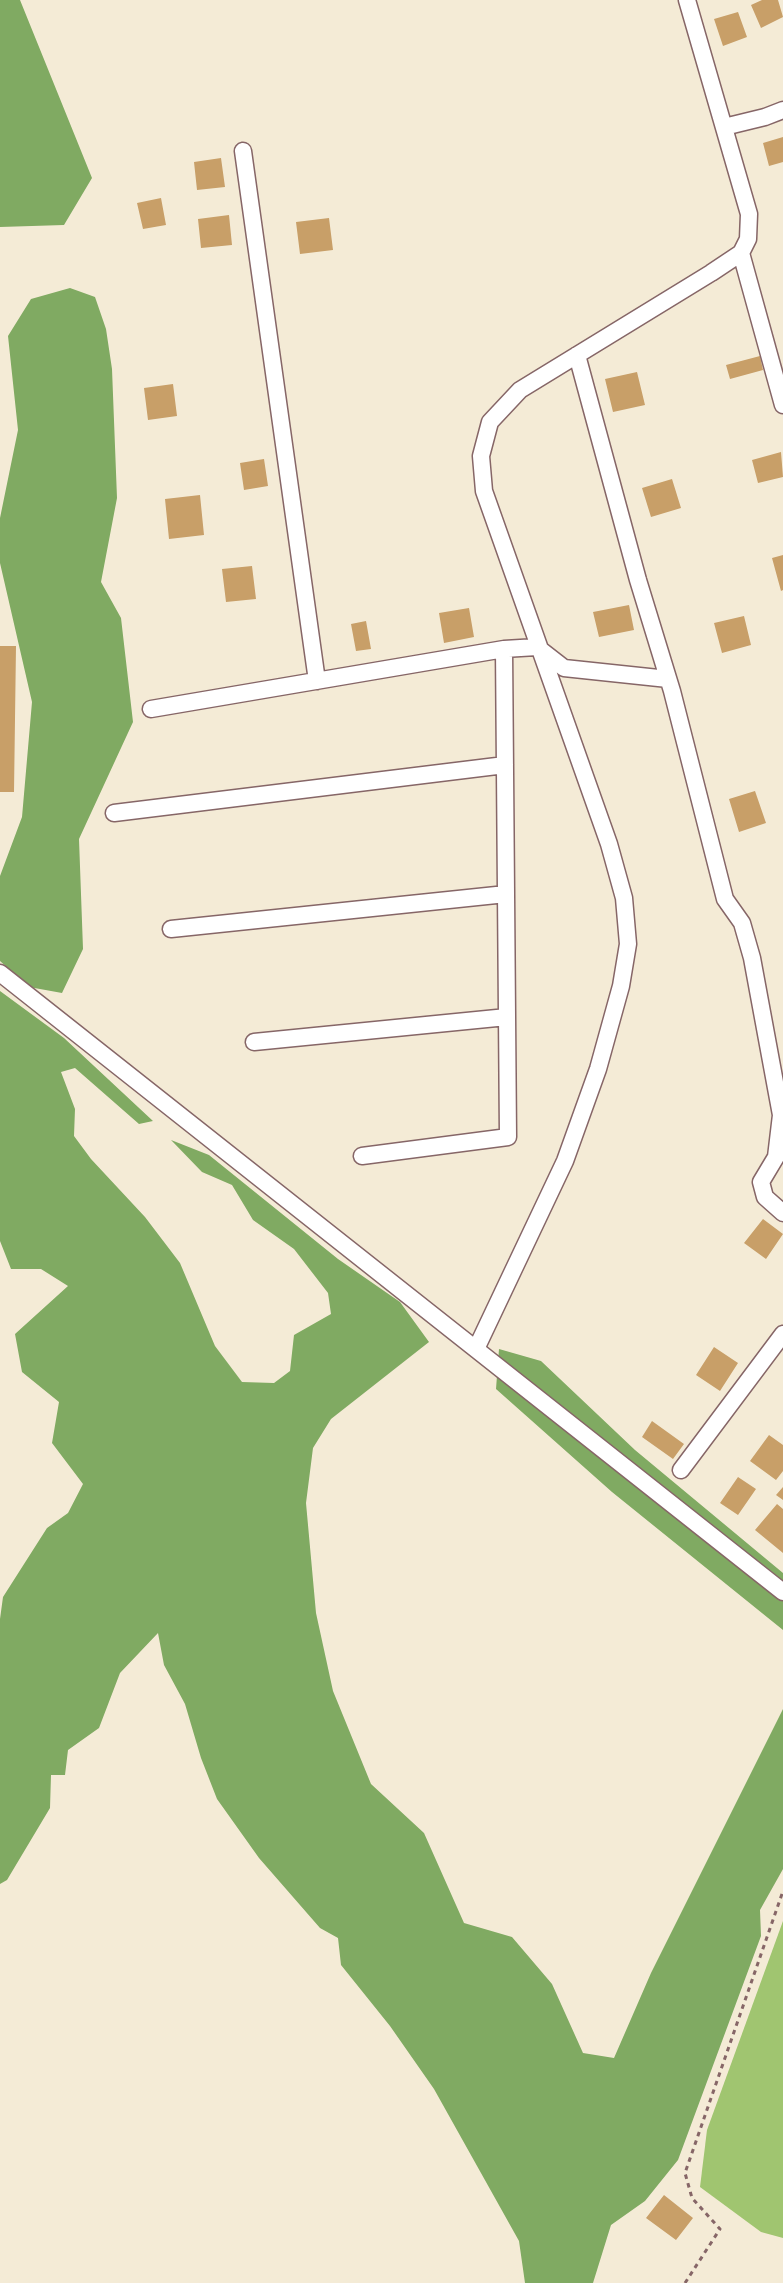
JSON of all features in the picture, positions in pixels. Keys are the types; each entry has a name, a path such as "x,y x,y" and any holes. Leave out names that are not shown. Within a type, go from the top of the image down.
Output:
{"street":[{"path":"476,1350 565,1161 598,1069 621,986 628,944 624,898 609,844 537,647 484,491 481,456 490,422 520,390 741,253 748,239 749,214 687,0"},
{"path":"724,127 783,110"},
{"path":"243,151 317,681"},
{"path":"741,253 783,405"},
{"path":"577,355 668,679 725,899 742,923 752,958 781,1115 776,1157 761,1182 765,1197 783,1213"},
{"path":"151,709 504,649 537,647 564,668 668,679"},
{"path":"362,1156 508,1137 504,649"},
{"path":"114,813 505,765"},
{"path":"171,929 506,894"},
{"path":"0,973 783,1592"},
{"path":"254,1042 507,1017"},
{"path":"681,1470 783,1334"}],"path":[{"path":"685,2283 720,2229 692,2198 685,2173 783,1891"}],"green space":[{"path":"0,0 20,0 92,178 64,225 0,227"},
{"path":"70,288 95,297 106,329 112,369 117,498 101,582 121,618 133,722 79,839 83,949 62,993 29,987 0,961 0,876 22,817 32,702 0,563 0,518 18,430 8,336 31,299"},
{"path":"0,991 64,1038 153,1121 139,1124 75,1068 61,1072 75,1109 74,1136 91,1159 145,1217 180,1263 215,1346 242,1382 274,1383 290,1371 294,1335 331,1314 328,1293 294,1249 253,1220 232,1185 202,1172 171,1140 209,1155 338,1259 400,1302 429,1342 331,1419 313,1448 306,1503 316,1613 333,1691 371,1784 424,1833 464,1923 512,1937 552,1984 583,2053 614,2058 651,1973 783,1709 783,1869 760,1910 761,1936 678,2160 645,2201 611,2225 593,2283 525,2283 519,2241 434,2089 390,2026 341,1965 338,1938 320,1928 259,1858 217,1799 201,1758 185,1704 164,1665 158,1633 120,1673 99,1728 68,1750 65,1775 51,1775 50,1808 7,1880 0,1884 0,1619 3,1597 47,1528 68,1513 83,1484 52,1443 59,1402 22,1372 15,1334 68,1286 41,1269 11,1269 0,1241"},
{"path":"499,1349 541,1361 635,1450 783,1573 783,1630 612,1492 496,1389"},
{"path":"783,1921 783,2238 761,2232 700,2187 707,2130"}],"building":[{"path":"762,0 778,0 783,17 761,28 751,5"},
{"path":"738,12 747,37 723,46 714,19"},
{"path":"783,137 783,162 769,166 763,143"},
{"path":"221,158 225,187 197,190 194,162"},
{"path":"161,198 166,225 143,229 137,203"},
{"path":"229,215 232,245 201,248 198,219"},
{"path":"329,218 333,250 300,254 296,222"},
{"path":"760,356 763,370 730,379 726,365"},
{"path":"637,372 645,405 613,412 605,379"},
{"path":"173,384 177,416 148,420 144,388"},
{"path":"781,452 783,477 758,483 752,460"},
{"path":"264,459 268,486 244,490 240,463"},
{"path":"672,479 681,508 651,517 642,488"},
{"path":"200,495 204,535 169,539 165,499"},
{"path":"783,555 783,590 781,591 772,558"},
{"path":"252,566 256,599 226,602 222,569"},
{"path":"629,605 634,630 599,637 593,612"},
{"path":"469,608 474,637 444,643 439,613"},
{"path":"744,616 751,645 722,653 714,623"},
{"path":"366,621 371,649 356,651 351,624"},
{"path":"0,646 16,646 14,792 0,792"},
{"path":"755,791 766,823 739,832 729,799"},
{"path":"763,1219 783,1234 766,1259 744,1243"},
{"path":"714,1347 738,1363 720,1391 696,1375"},
{"path":"652,1421 684,1444 673,1459 642,1437"},
{"path":"769,1435 783,1445 783,1471 776,1480 750,1461"},
{"path":"738,1477 756,1489 738,1515 720,1503"},
{"path":"783,1487 783,1500 776,1495"},
{"path":"777,1504 783,1509 783,1553 755,1530"},
{"path":"664,2195 693,2218 676,2240 646,2218"}]}
